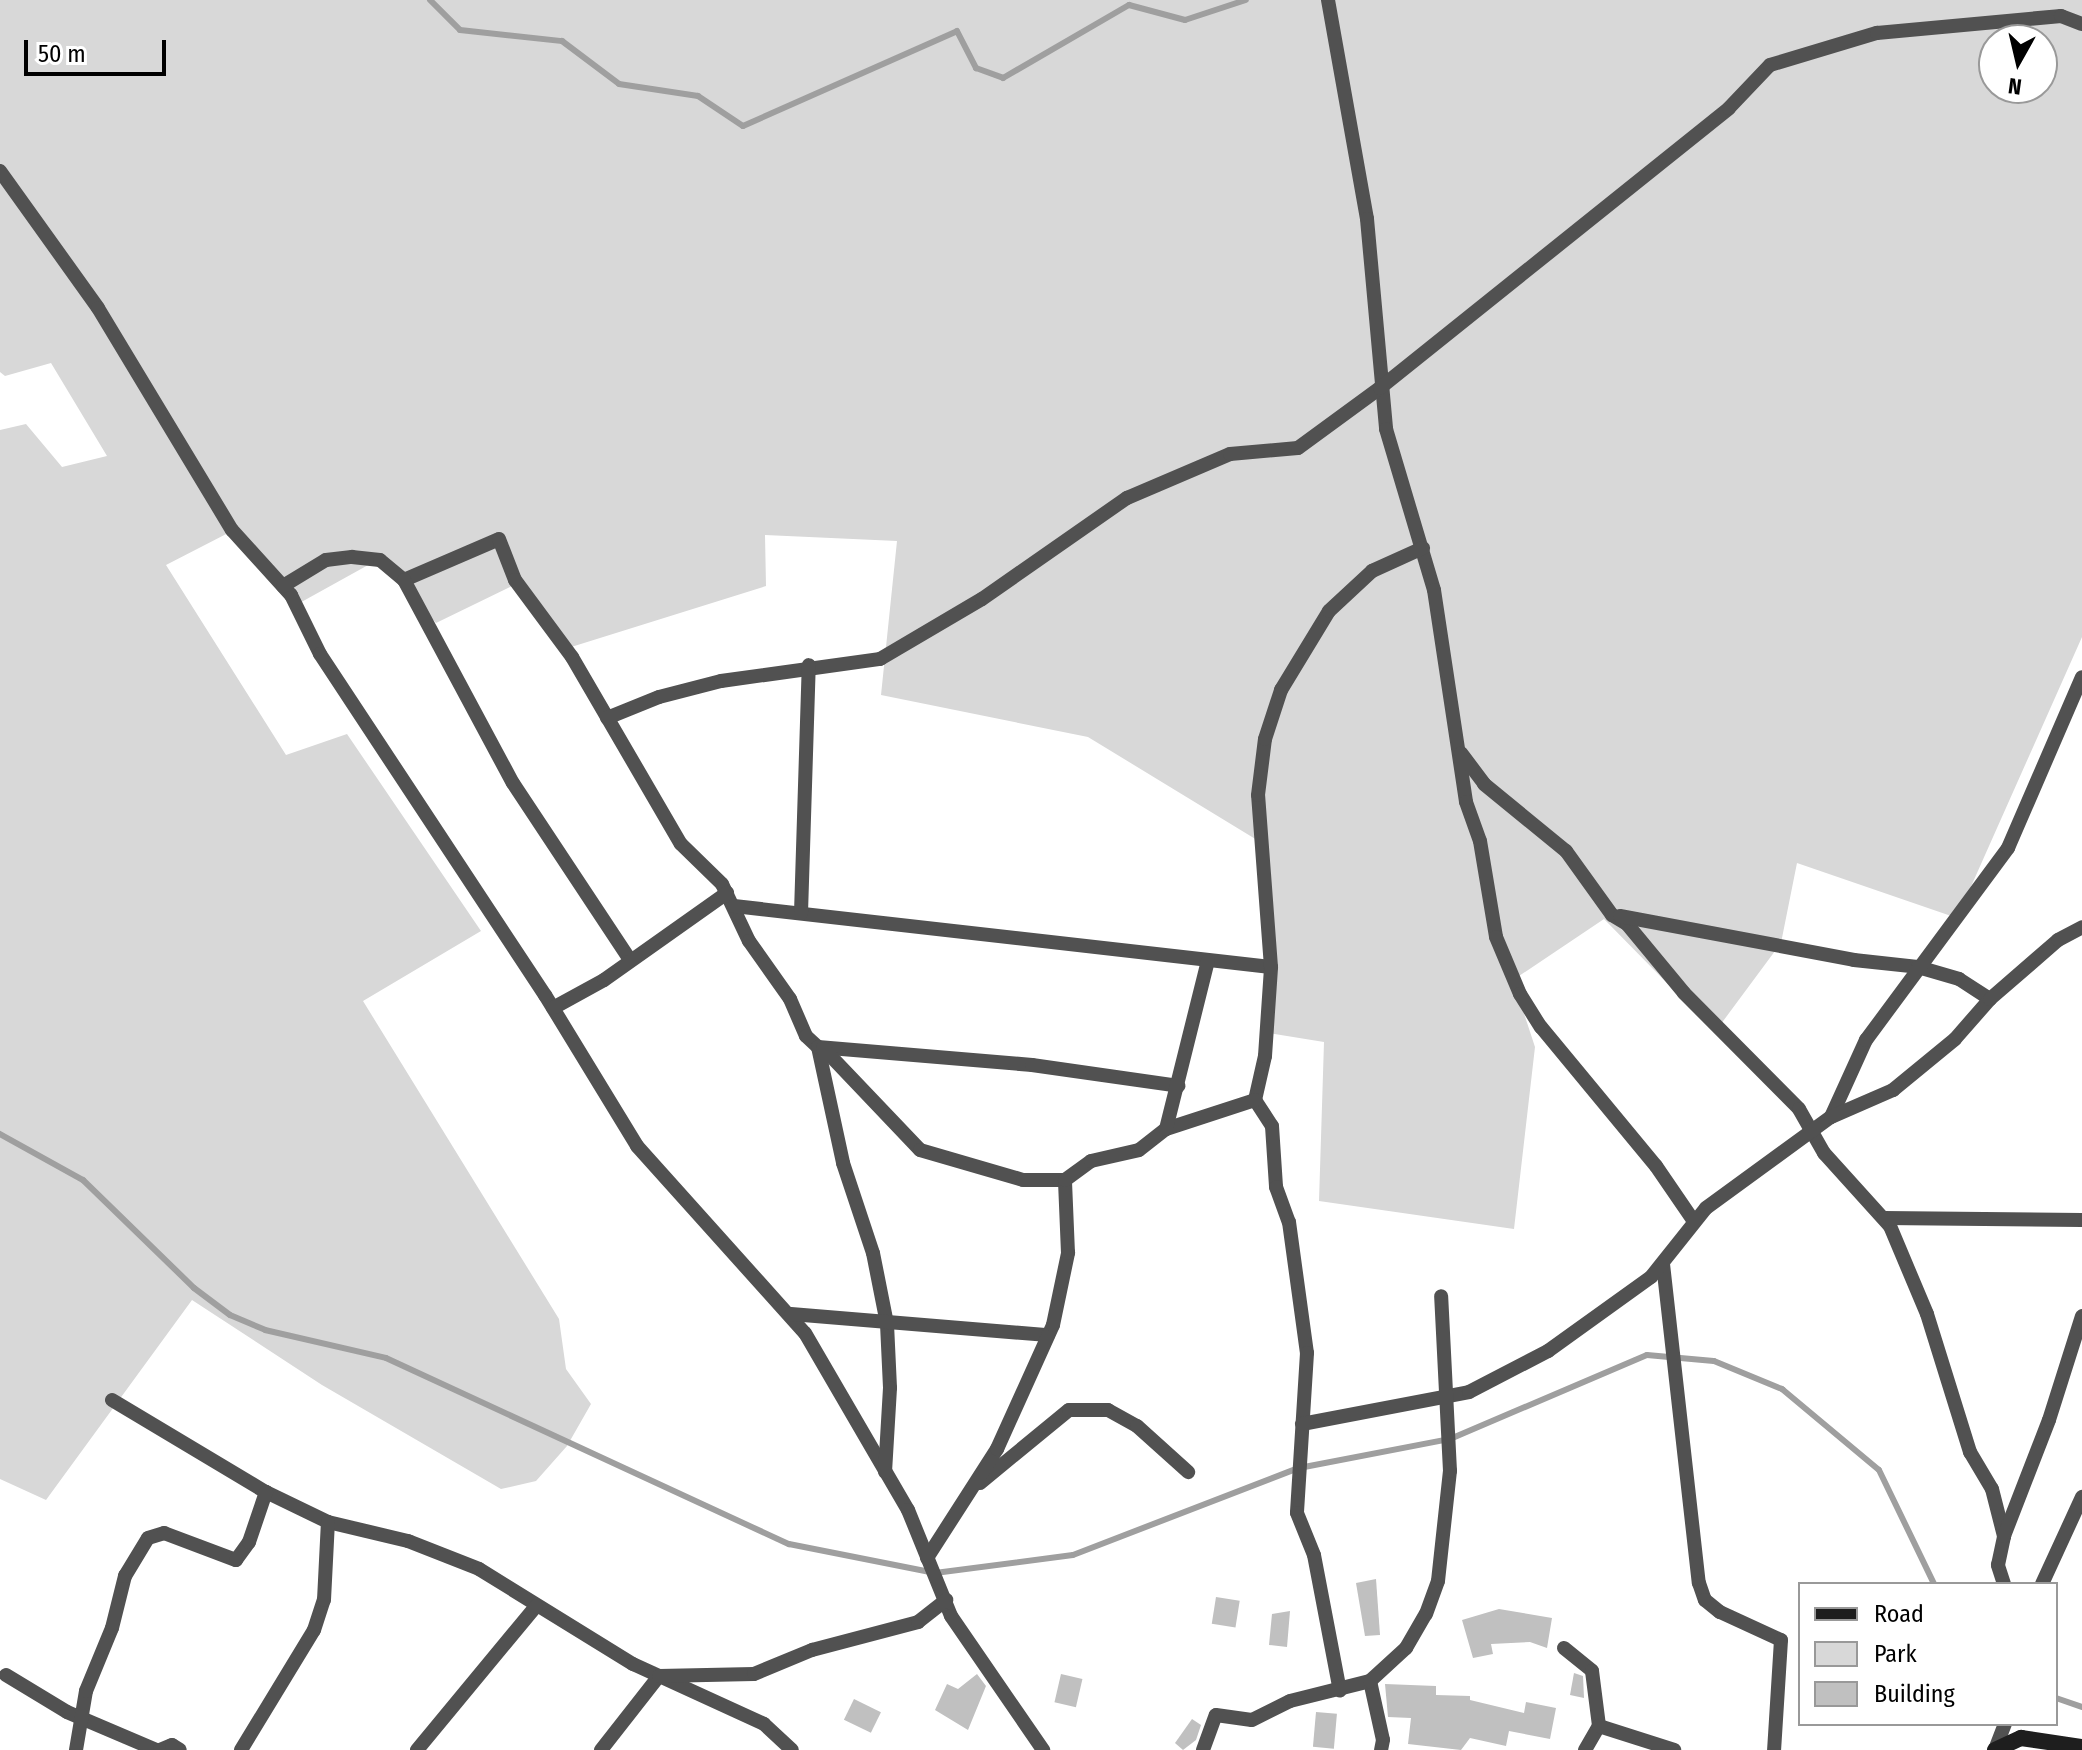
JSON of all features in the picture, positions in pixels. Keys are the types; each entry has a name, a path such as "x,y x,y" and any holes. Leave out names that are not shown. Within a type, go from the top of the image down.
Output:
{"street":[{"path":"1328,0 1367,219 1386,429 1423,548 1447,648 1460,752 1496,937 1520,994 1693,1220"},
{"path":"607,718 671,693 809,665 880,659 982,599 1127,498 1230,454 1298,448 1380,388 1729,108 1770,65 1877,33 2061,16 2082,24"},
{"path":"0,171 98,308 232,530 283,586 320,654 553,1008 637,1146 727,1252 791,1314 908,1510 951,1616 1043,1750"},
{"path":"404,580 499,539 515,580 572,657 681,844 730,899 806,1036 920,1150 1023,1180 1065,1180 1091,1161 1139,1150 1166,1129 1255,1100"},
{"path":"1340,1691 1314,1555 1297,1513 1307,1353 1295,1260 1276,1187 1272,1126 1255,1100 1265,1056 1271,967 1258,795 1265,739 1281,690 1329,611 1372,571 1423,548"},
{"path":"283,586 326,560 352,557 380,560 404,580 513,783 630,960"},
{"path":"801,913 809,665"},
{"path":"1831,1117 1852,1063 1918,967 2008,848 2034,797 2082,677"},
{"path":"1460,752 1484,784 1566,851 1612,915 1627,924 1684,993 1799,1109 1812,1134 1848,1182 1884,1218 1927,1314 1970,1452 1992,1489 2004,1536"},
{"path":"553,1008 730,899 801,913 1271,967"},
{"path":"1612,915 1854,960 1918,967 1959,979 1990,999"},
{"path":"1302,1424 1491,1385 1548,1351 1663,1264 1693,1220 1796,1140 1812,1134 1831,1117 1893,1090 1955,1039 1990,999 2058,940 2082,927"},
{"path":"1166,1129 1208,961"},
{"path":"821,1048 1032,1065 1179,1086"},
{"path":"821,1048 843,1163 873,1253 887,1324 890,1388 885,1473"},
{"path":"927,1558 1002,1440 1048,1335 1068,1253 1065,1180"},
{"path":"1884,1218 2082,1220"},
{"path":"1663,1264 1675,1406 1699,1583 1705,1600 1720,1612 1781,1640 1774,1750"},
{"path":"1203,1750 1216,1715 1252,1720 1290,1701 1340,1691 1370,1681 1406,1648 1438,1581 1450,1471 1441,1296"},
{"path":"791,1314 1048,1335"},
{"path":"2003,1582 1998,1565 2004,1536 2049,1420 2082,1316"},
{"path":"112,1400 266,1492 328,1522 408,1541 479,1569 536,1606 659,1676 764,1724 792,1750"},
{"path":"971,1491 1069,1410 1108,1410 1137,1426 1188,1472"},
{"path":"76,1750 80,1718 125,1576 148,1538 164,1533 236,1560 249,1542 266,1492"},
{"path":"2043,1582 2082,1497"},
{"path":"241,1750 314,1630 324,1600 328,1522"},
{"path":"659,1676 754,1674 812,1650 918,1622 946,1600"},
{"path":"417,1750 536,1606"},
{"path":"1564,1648 1592,1671 1599,1726 1585,1750"},
{"path":"6,1675 80,1718 158,1750 172,1745 180,1750"},
{"path":"601,1750 659,1676"},
{"path":"1370,1681 1383,1740 1381,1750"},
{"path":"1599,1726 1674,1750"},
{"path":"1996,1749 2004,1726"},
{"path":"1996,1749 2021,1738 2082,1747"}],"green space":[{"path":"0,0 2082,0 2082,637 1957,918 1797,863 1781,943 1715,1032 1604,919 1513,980 1535,1047 1514,1229 1319,1201 1324,1042 1269,1033 1257,840 1088,737 881,695 897,541 765,535 766,586 568,648 514,585 436,623 379,559 296,605 234,530 166,565 286,755 347,734 481,931 363,1001 559,1319 566,1369 591,1404 567,1446 536,1481 501,1489 322,1385 192,1300 46,1500 0,1479 0,430 26,424 62,467 107,456 51,363 5,376 0,372"}],"building":[{"path":"1376,1579 1380,1635 1365,1636 1356,1583"},
{"path":"1216,1597 1240,1601 1235,1627 1212,1624"},
{"path":"1499,1609 1552,1618 1547,1648 1530,1642 1491,1644 1493,1654 1473,1658 1462,1620"},
{"path":"1290,1611 1287,1647 1269,1645 1272,1614"},
{"path":"1574,1673 1583,1676 1584,1698 1570,1695"},
{"path":"977,1674 986,1686 968,1730 935,1710 947,1684 958,1689"},
{"path":"1061,1674 1082,1679 1076,1707 1054,1702"},
{"path":"1385,1684 1436,1686 1436,1695 1470,1696 1470,1700 1524,1713 1526,1702 1556,1708 1550,1739 1509,1731 1506,1746 1470,1738 1461,1750 1408,1744 1411,1718 1388,1717"},
{"path":"854,1699 881,1712 871,1733 844,1720"},
{"path":"1316,1712 1337,1714 1334,1749 1313,1747"},
{"path":"1192,1719 1201,1725 1196,1740 1183,1750 1175,1743"}],"waterway":[{"path":"430,0 460,30 562,41 619,84 698,96 743,126 957,31 976,68 1003,78 1129,5 1185,20 1246,0"},
{"path":"0,1134 83,1180 194,1288 230,1315 265,1330 386,1358 789,1544 935,1573 1073,1555 1299,1468 1450,1439 1647,1355 1714,1361 1782,1389 1879,1470 1933,1582"},
{"path":"2058,1699 2082,1707"}]}
